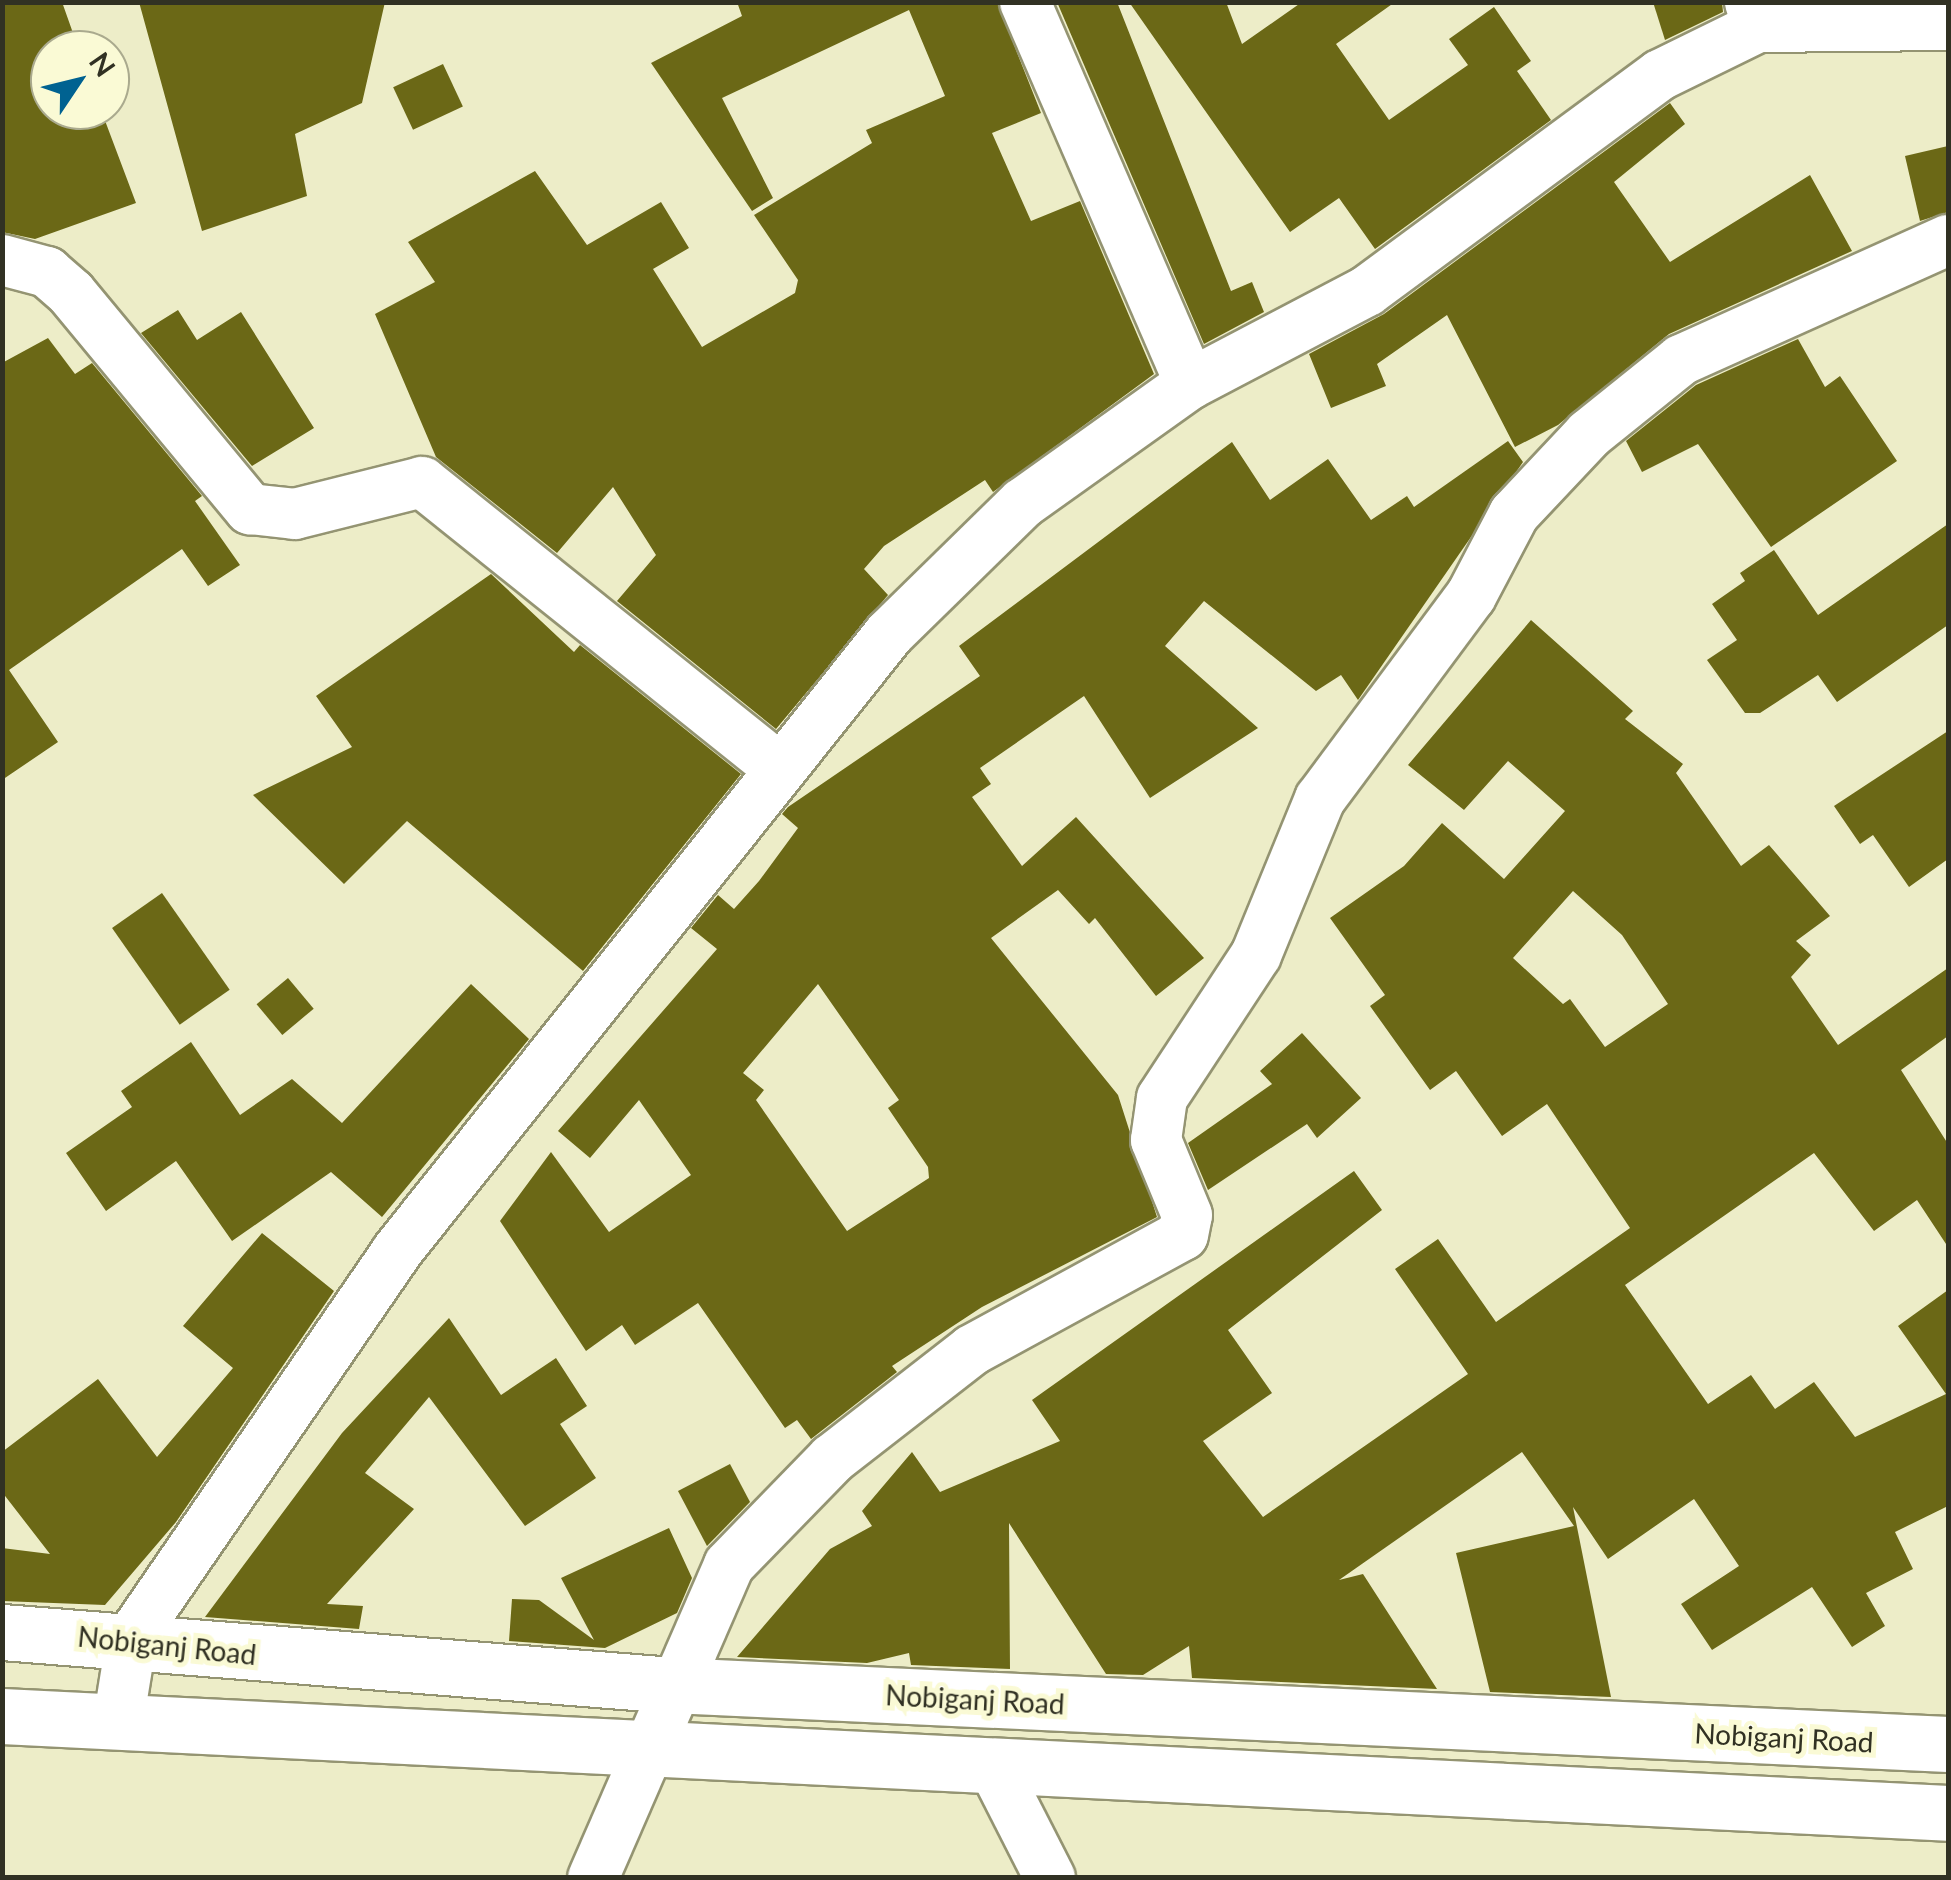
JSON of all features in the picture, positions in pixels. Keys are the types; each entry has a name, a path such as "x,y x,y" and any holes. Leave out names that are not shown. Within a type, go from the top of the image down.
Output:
{"main road":[{"name":"Nobiganj Road","path":"2,1632 132,1637 672,1685 1948,1744"},
{"path":"2,1716 1948,1813"}],"street":[{"path":"1025,2 1190,384"},
{"path":"118,1723 132,1637 396,1251 889,634 1024,503 1190,384 1367,291 1660,75 1754,15 1948,25"},
{"path":"593,1878 653,1748 672,1685 728,1565 832,1460 972,1350 1183,1235 1187,1216 1156,1140 1162,1098 1256,955 1320,799 1471,596 1514,514 1589,434 1681,360 1948,240"},
{"path":"2,260 48,272 71,293 250,509 295,514 422,482 779,768"},
{"path":"992,1764 1050,1878"}],"building":[{"path":"2,2 62,2 72,30 30,30 30,130 109,130 136,203 35,239 2,232"},
{"path":"139,2 385,2 362,103 295,134 307,196 202,231"},
{"path":"737,2 997,2 1041,113 992,133 1031,221 1080,201 1154,374 993,492 985,480 884,546 864,569 888,595 776,729 617,601 656,555 613,487 557,553 436,457 375,314 435,282 408,242 535,171 587,245 661,202 689,248 653,269 702,347 795,293 798,280 754,215 872,143 866,130 945,96 909,10 722,98 773,198 752,211 651,63 742,16"},
{"path":"1057,2 1117,2 1231,291 1252,282 1264,312 1204,344"},
{"path":"1129,2 1226,2 1242,44 1302,2 1395,2 1336,44 1389,120 1468,65 1449,39 1494,7 1531,61 1517,71 1551,120 1375,249 1339,198 1290,232"},
{"path":"1653,2 1722,2 1723,12 1665,40"},
{"path":"443,64 463,107 413,130 393,87"},
{"path":"1670,103 1685,124 1614,182 1670,262 1810,175 1852,251 1669,334 1558,425 1515,447 1447,315 1377,364 1386,386 1331,408 1309,354 1384,314"},
{"path":"1948,146 1948,212 1920,221 1905,156"},
{"path":"178,310 197,340 241,312 314,428 252,466 141,333"},
{"path":"48,338 75,374 92,363 202,496 195,501 240,565 208,586 182,549 9,670 58,742 2,780 2,363"},
{"path":"1798,339 1825,387 1840,376 1897,461 1771,547 1698,444 1642,472 1626,441 1696,385"},
{"path":"1508,441 1523,462 1358,700 1341,675 1316,691 1204,601 1165,646 1258,728 1150,798 1084,696 980,768 991,784 972,797 1022,866 1076,817 1204,958 1156,996 1095,918 1089,924 1058,890 991,938 1118,1095 1157,1217 982,1307 892,1366 897,1372 811,1439 797,1420 785,1428 698,1303 635,1345 622,1325 586,1351 500,1221 551,1152 609,1232 691,1175 639,1100 590,1158 558,1131 717,949 691,928 718,895 734,909 759,881 798,828 782,814 788,807 980,676 959,646 1232,442 1270,500 1328,459 1371,520 1407,496 1414,507","holes":["818,984 899,1100 888,1108 928,1167 929,1178 847,1231 756,1100 764,1090 743,1073"]},
{"path":"1948,524 1948,625 1837,702 1818,675 1760,713 1745,713 1707,660 1737,640 1712,604 1745,581 1740,573 1774,550 1818,615"},
{"path":"491,574 574,652 580,645 741,774 583,971 407,821 344,884 253,795 352,747 316,696"},
{"path":"1531,620 1633,711 1625,719 1683,764 1676,773 1741,866 1769,845 1830,916 1796,941 1811,955 1791,977 1838,1045 1948,968 1948,1036 1901,1070 1948,1144 1948,1247 1917,1200 1874,1231 1814,1153 1625,1285 1708,1404 1751,1375 1775,1409 1814,1382 1855,1437 1946,1394 1898,1326 1948,1290 1948,1506 1895,1532 1913,1569 1866,1593 1885,1626 1852,1647 1812,1587 1712,1650 1681,1604 1739,1566 1694,1499 1608,1559 1573,1507 1611,1697 1490,1692 1456,1553 1574,1526 1522,1452 1339,1580 1363,1574 1437,1689 1192,1678 1189,1646 1143,1675 1106,1674 1009,1523 1010,1669 911,1665 909,1653 867,1663 737,1657 830,1549 872,1526 862,1511 912,1452 940,1492 1060,1441 1032,1400 1354,1171 1382,1210 1228,1330 1272,1393 1203,1441 1263,1517 1468,1374 1395,1269 1438,1239 1496,1322 1630,1228 1547,1104 1502,1136 1456,1071 1430,1090 1370,1006 1385,995 1330,918 1404,866 1442,823 1504,879 1565,811 1508,761 1464,810 1408,765","holes":["1573,891 1622,935 1668,1004 1605,1047 1570,999 1563,1004 1513,958"]},
{"path":"1948,731 1948,859 1909,887 1873,835 1860,844 1834,806"},
{"path":"162,893 230,990 180,1025 112,928"},
{"path":"288,978 314,1009 282,1035 257,1004"},
{"path":"471,984 529,1039 382,1217 331,1172 232,1241 176,1161 106,1211 66,1153 132,1107 121,1091 191,1042 240,1115 292,1079 342,1123"},
{"path":"1302,1033 1361,1098 1317,1138 1307,1124 1208,1190 1188,1143 1272,1084 1260,1071"},
{"path":"262,1233 334,1291 176,1522 105,1605 2,1601 2,1548 50,1554 2,1492 2,1452 98,1379 157,1457 233,1368 183,1326"},
{"path":"449,1318 501,1395 556,1358 587,1406 560,1424 596,1478 525,1526 429,1397 365,1473 414,1509 327,1604 363,1606 359,1629 205,1617 342,1433"},
{"path":"730,1464 750,1502 707,1546 678,1491"},
{"path":"669,1528 692,1578 677,1613 605,1648 509,1641 512,1599 539,1600 594,1640 561,1578"}]}
